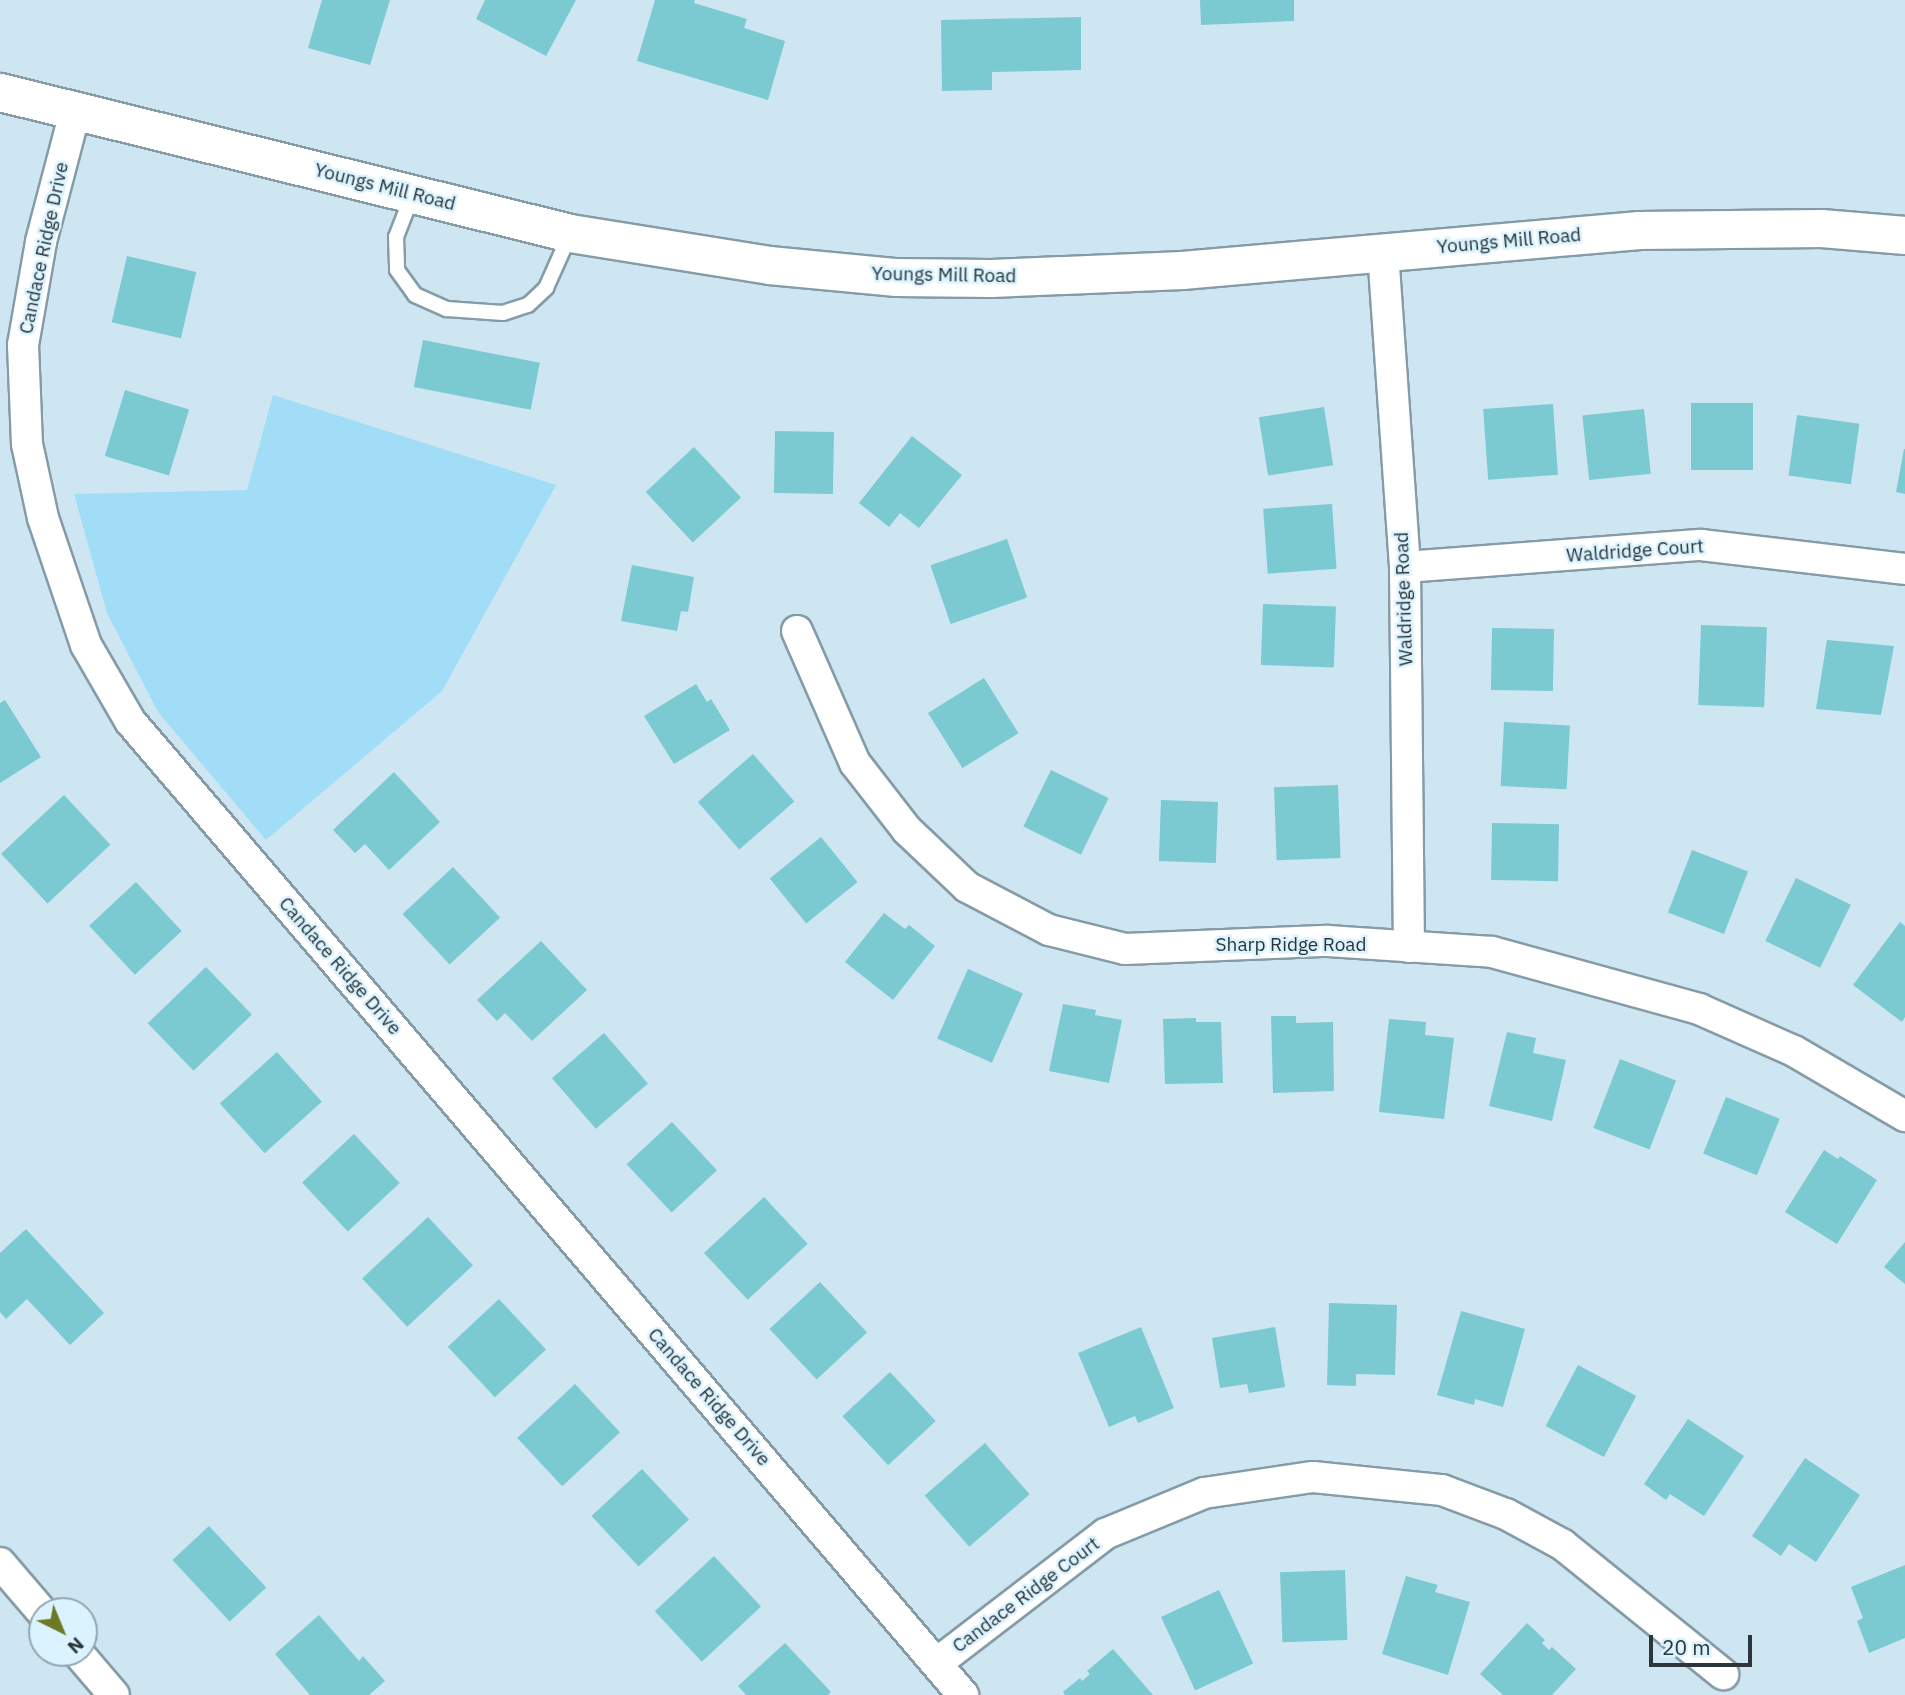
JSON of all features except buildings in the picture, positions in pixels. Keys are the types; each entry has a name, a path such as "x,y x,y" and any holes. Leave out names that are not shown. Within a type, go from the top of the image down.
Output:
{"street":[{"name":"Youngs Mill Road","path":"0,92 570,233 769,265 896,277 991,278 1182,270 1639,230 1821,228 1905,235"},
{"name":"Candace Ridge Drive","path":"75,112 41,242 23,345 27,444 43,518 86,645 130,721 963,1695"},
{"name":"Waldridge Road","path":"1383,252 1405,567 1409,947"},
{"name":"Waldridge Court","path":"1405,567 1701,545 1905,569"},
{"name":"Sharp Ridge Road","path":"797,631 855,763 907,830 967,887 1049,930 1125,949 1328,941 1492,952 1699,1009 1794,1051 1905,1116"},
{"name":"Candace Ridge Court","path":"937,1663 1105,1534 1204,1493 1313,1477 1442,1490 1506,1514 1563,1545 1723,1674"},
{"path":"0,1563 29,1597"},
{"path":"90,1667 114,1695"}],"lane":[{"path":"413,194 396,237 397,270 415,295 447,309 503,313 528,305 546,288 570,233"}],"shaded area":[{"path":"273,395 556,485 442,691 266,840 158,712 107,613 74,494 247,490"}]}
